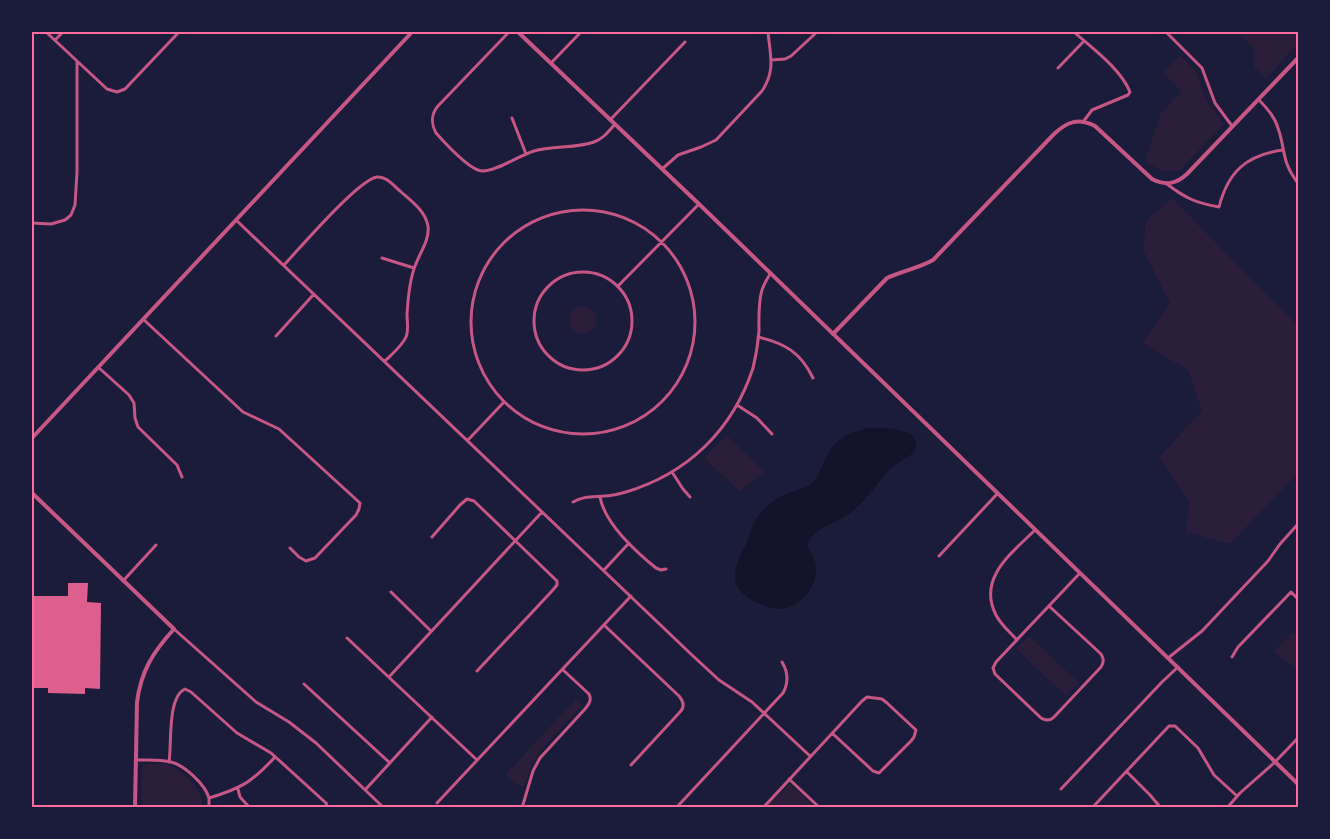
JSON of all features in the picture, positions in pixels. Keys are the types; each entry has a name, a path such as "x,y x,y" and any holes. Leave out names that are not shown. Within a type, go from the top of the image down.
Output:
{"street":[{"path":"46,32 107,89 114,92 125,89 179,32"},
{"path":"55,40 63,32"},
{"path":"32,438 412,32"},
{"path":"509,32 433,114 433,128 444,142 470,165 482,171 526,154 554,147 595,142 615,124"},
{"path":"518,32 1299,784"},
{"path":"551,63 581,32"},
{"path":"662,169 678,155 709,144 720,136 767,84 771,71 768,32"},
{"path":"771,60 791,56 817,32"},
{"path":"1074,32 1122,78 1129,93 1092,110 1083,122"},
{"path":"1166,32 1202,68 1215,103 1233,127"},
{"path":"1058,68 1084,40"},
{"path":"610,120 685,42"},
{"path":"833,334 887,278 923,266 933,260 1059,129 1070,123 1083,122 1099,129 1148,176 1156,181 1174,183 1182,179 1299,58"},
{"path":"32,223 58,223 68,218 75,205 77,181 76,61"},
{"path":"1259,100 1276,123 1287,165 1299,183"},
{"path":"512,118 526,154"},
{"path":"1166,183 1182,196 1219,207 1225,186 1239,167 1255,157 1283,150"},
{"path":"284,265 360,186 376,177 386,179 393,184 421,210 426,218 428,229 409,289 407,335 385,362"},
{"path":"618,287 699,204"},
{"path":"591,210 629,220 661,242 685,275 695,315 694,342 688,361 680,380 663,401 630,425 604,433 584,435 563,433 537,425 519,415 504,402 487,382 476,358 470,320 474,294 481,276 490,258 507,239 540,218 565,211 591,210"},
{"path":"236,220 719,680 752,702 810,756"},
{"path":"382,258 414,268"},
{"path":"583,272 605,278 618,287 627,299 632,321 630,336 618,356 599,368 584,370 568,368 549,356 540,344 534,321 540,299 549,287 561,278 583,272"},
{"path":"573,502 585,497 627,492 672,472 687,463 712,439 737,405 754,365 762,290 771,274"},
{"path":"276,336 314,294"},
{"path":"143,319 243,412 279,429 361,505 356,515 315,558 306,561 290,548"},
{"path":"758,337 783,344 792,350 808,367 813,378"},
{"path":"98,367 129,395 134,403 138,427 177,465 182,477"},
{"path":"467,440 504,402"},
{"path":"737,405 757,418 772,434"},
{"path":"672,472 690,496"},
{"path":"32,493 174,629 256,702 289,722 316,743 384,807"},
{"path":"939,556 998,494"},
{"path":"600,496 604,512 629,543 656,568 666,569"},
{"path":"432,537 460,505 467,499 474,501 556,578 557,585 477,671"},
{"path":"389,677 542,512"},
{"path":"1168,658 1202,631 1268,561 1299,524"},
{"path":"1017,640 996,617 990,596 991,583 1002,563 1035,530"},
{"path":"604,570 629,543"},
{"path":"123,581 156,544"},
{"path":"1049,606 1104,658 1101,667 1051,720 1041,718 995,674 993,668 996,662 1080,573"},
{"path":"391,592 431,631"},
{"path":"1232,657 1238,647 1292,592 1299,599"},
{"path":"437,803 631,596"},
{"path":"604,625 679,696 684,705 631,765"},
{"path":"135,807 137,702 141,680 151,657 174,629"},
{"path":"347,638 477,760"},
{"path":"676,807 783,693 787,674 782,662"},
{"path":"1061,789 1178,667"},
{"path":"522,807 533,771 540,758 585,709 591,698 563,670"},
{"path":"304,684 390,763"},
{"path":"169,762 173,713 177,696 183,690 191,692 237,733 275,757 328,807"},
{"path":"763,807 810,756 862,701 868,697 882,699 914,727 915,732 911,741 879,773 873,771 832,733"},
{"path":"365,790 432,717"},
{"path":"1092,807 1169,726 1175,726 1198,748 1214,775 1237,796"},
{"path":"1227,807 1299,738"},
{"path":"208,798 238,789 248,783 275,757"},
{"path":"137,760 169,762 187,771 198,782 208,798 209,807"},
{"path":"1126,772 1161,807"},
{"path":"789,779 820,807"},
{"path":"238,789 240,797 250,807"}],"shaded area":[{"path":"1237,32 1298,32 1298,44 1265,79 1254,66 1254,48"},
{"path":"1180,55 1195,70 1206,100 1224,124 1179,171 1163,171 1145,162 1161,113 1181,91 1163,73"},
{"path":"1172,198 1298,325 1298,473 1230,544 1186,532 1189,501 1159,457 1202,411 1188,370 1142,343 1170,303 1143,250 1146,221"},
{"path":"583,306 593,310 597,320 593,330 583,334 573,330 569,320 573,310"},
{"path":"869,428 902,430 915,440 915,450 890,469 856,508 817,532 808,541 808,548 816,564 816,572 811,588 803,598 790,607 782,609 753,601 741,591 735,579 738,561 759,515 781,497 813,482 828,454 841,439 853,432"},
{"path":"726,435 765,472 740,492 704,458"},
{"path":"1293,632 1298,637 1298,670 1274,651"},
{"path":"1029,636 1079,683 1066,696 1016,649"},
{"path":"576,699 582,705 542,749 533,762 524,787 516,784 506,774"},
{"path":"145,764 166,764 179,770 195,787 203,807 142,807 142,767"},
{"path":"789,784 792,786 816,807 765,808"}],"building":[{"path":"68,583 88,583 87,602 101,603 100,689 85,688 85,694 48,693 48,688 32,688 32,596 68,596"}]}
